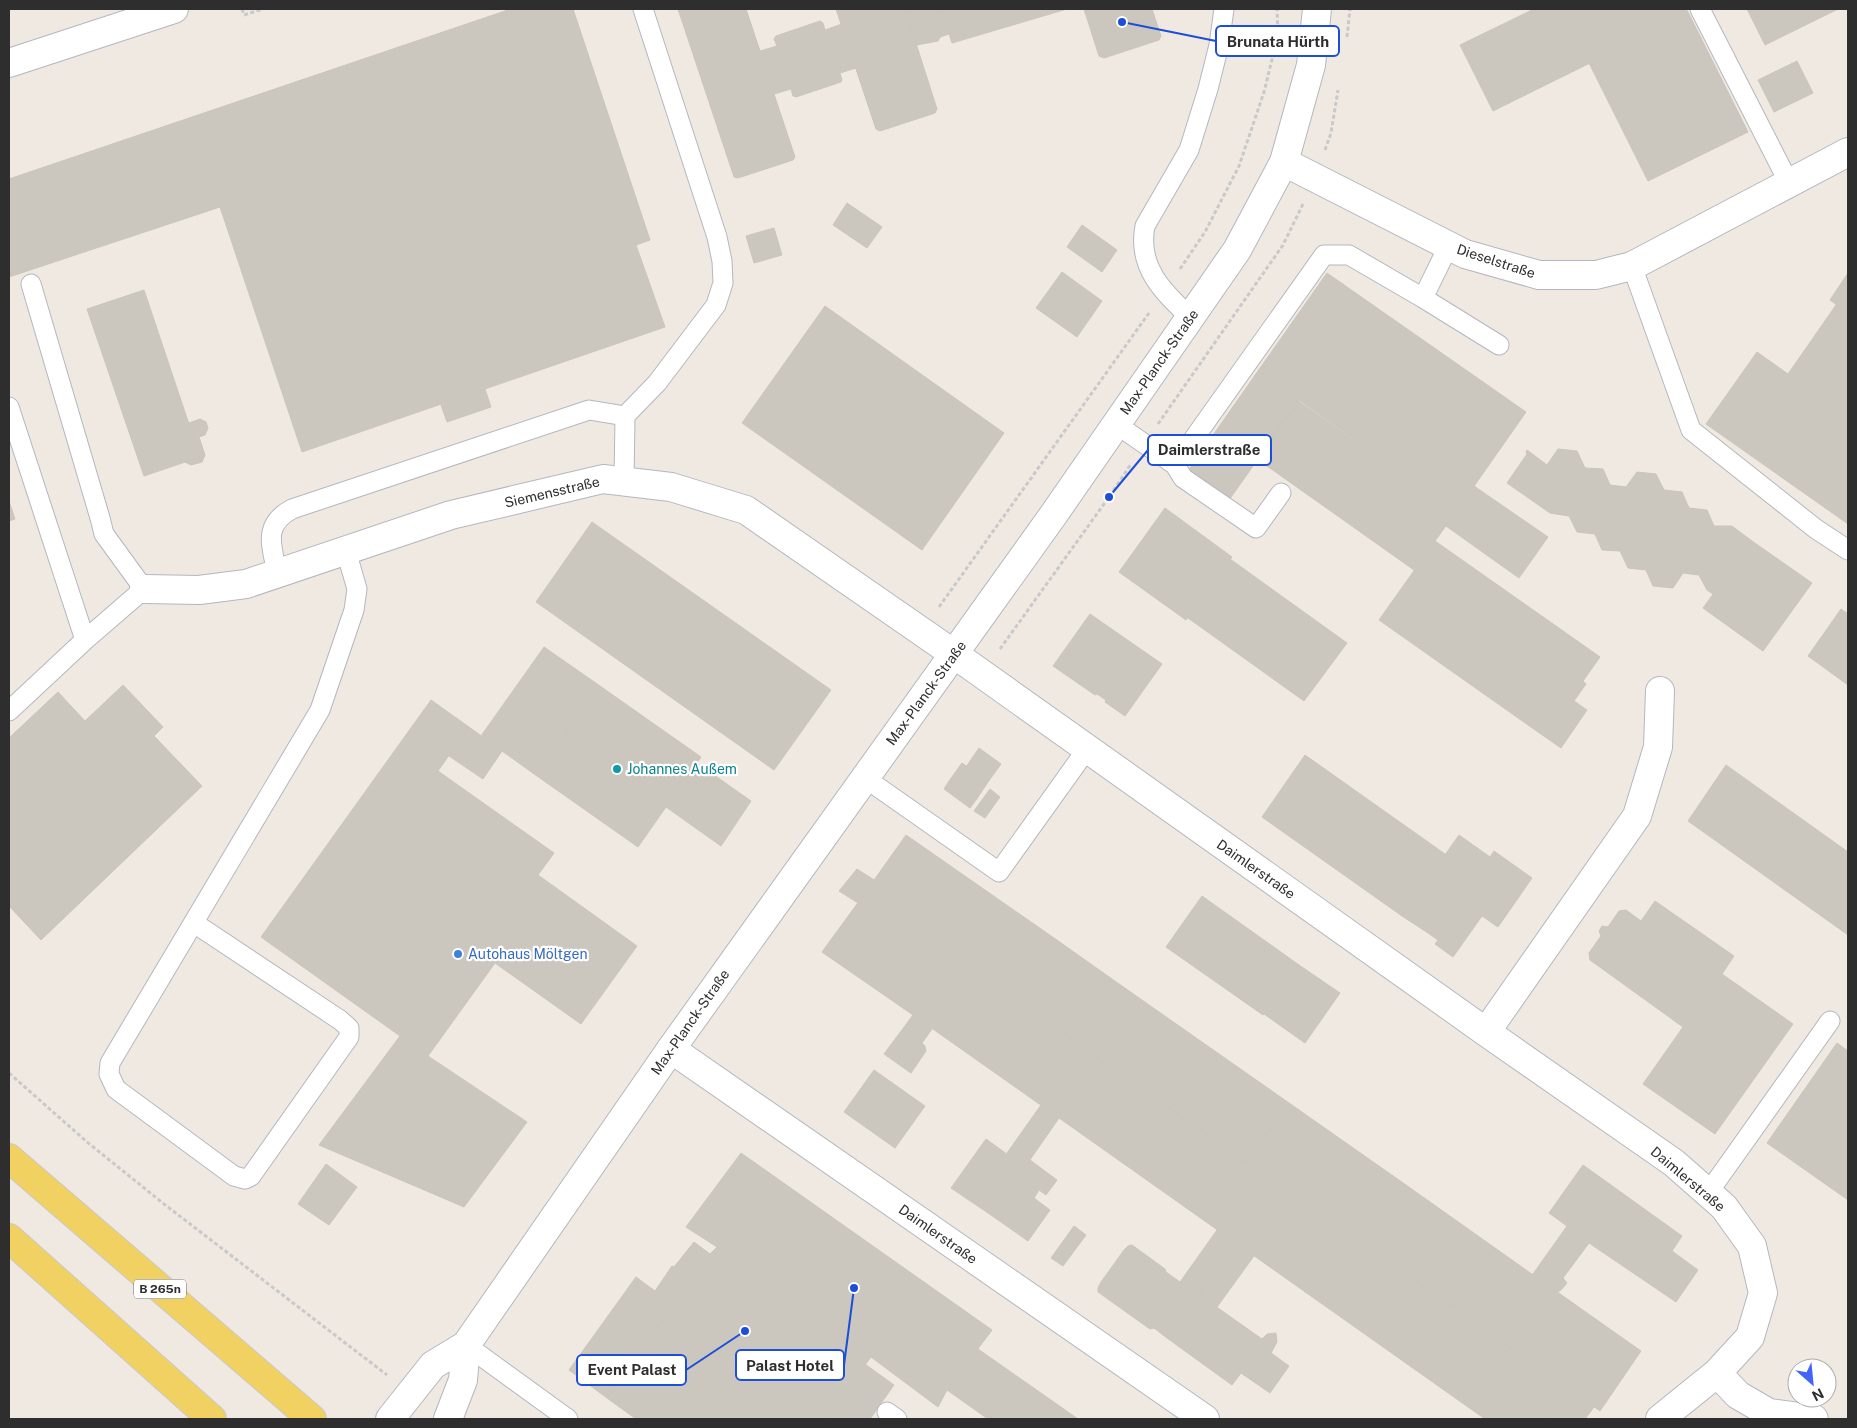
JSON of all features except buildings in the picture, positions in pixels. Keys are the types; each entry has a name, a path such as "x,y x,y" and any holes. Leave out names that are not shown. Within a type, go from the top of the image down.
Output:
{"main road":[{"name":"B 265n","path":"9,1158 312,1419"},
{"path":"9,1238 212,1419"}],"street":[{"name":"Max-Planck-Straße","path":"393,1416 433,1365 466,1345 670,1048 954,654 1237,250 1284,162 1311,65 1317,9"},
{"path":"9,63 160,11"},
{"name":"Dieselstraße","path":"1284,162 1465,254 1539,275 1596,275 1632,266 1848,152"},
{"name":"Siemensstraße","path":"144,589 199,590 246,584 451,515 603,479 671,487 746,510 954,654"},
{"name":"Daimlerstraße","path":"954,654 1674,1164 1724,1207 1752,1246 1762,1293 1750,1337 1717,1373 1660,1419"},
{"path":"1486,1032 1637,816 1658,746 1660,691"},
{"name":"Daimlerstraße","path":"670,1048 1205,1419"},
{"name":"Max-Planck-Straße","path":"448,1419 463,1380 466,1345"},
{"path":"1717,1373 1738,1395 1769,1413 1814,1419"}],"lane":[{"path":"624,482 625,416 657,382 716,305 723,283 722,261 717,237 643,9"},
{"path":"1190,317 1164,292 1155,279 1148,264 1143,235 1145,226 1189,150 1208,89 1219,45 1224,9"},
{"path":"1700,9 1789,183"},
{"path":"1423,298 1449,245"},
{"path":"1175,465 1324,255 1349,255 1499,345"},
{"path":"1632,266 1691,430 1816,529 1848,550"},
{"path":"9,711 85,640 144,589 104,534 31,284"},
{"path":"9,407 85,640"},
{"path":"277,573 271,540 272,528 280,515 292,509 589,410 625,416"},
{"path":"1116,424 1175,465 1183,478 1256,528 1281,493"},
{"path":"194,923 340,1020 349,1028 349,1037 251,1176 245,1179 234,1176 116,1089 109,1074 110,1062 320,710 354,610 357,589 346,551"},
{"path":"865,778 999,872 1087,749"},
{"path":"1708,1193 1830,1021"},
{"path":"466,1345 568,1419"}],"path":[{"path":"242,9 244,15 263,9"},
{"path":"922,632 1164,292 1204,232 1239,166 1264,92 1278,35 1277,9"},
{"path":"9,1073 87,1142 164,1204 387,1376 377,1398 393,1416"}],"place":[{"name":"Brunata Hürth","path":"1122,22"},
{"name":"Daimlerstraße","path":"1109,497"},
{"name":"Johannes Außem","path":"617,769"},
{"name":"Autohaus Möltgen","path":"458,954"},
{"name":"Palast Hotel","path":"854,1288"},
{"name":"Event Palast","path":"745,1331"}]}
